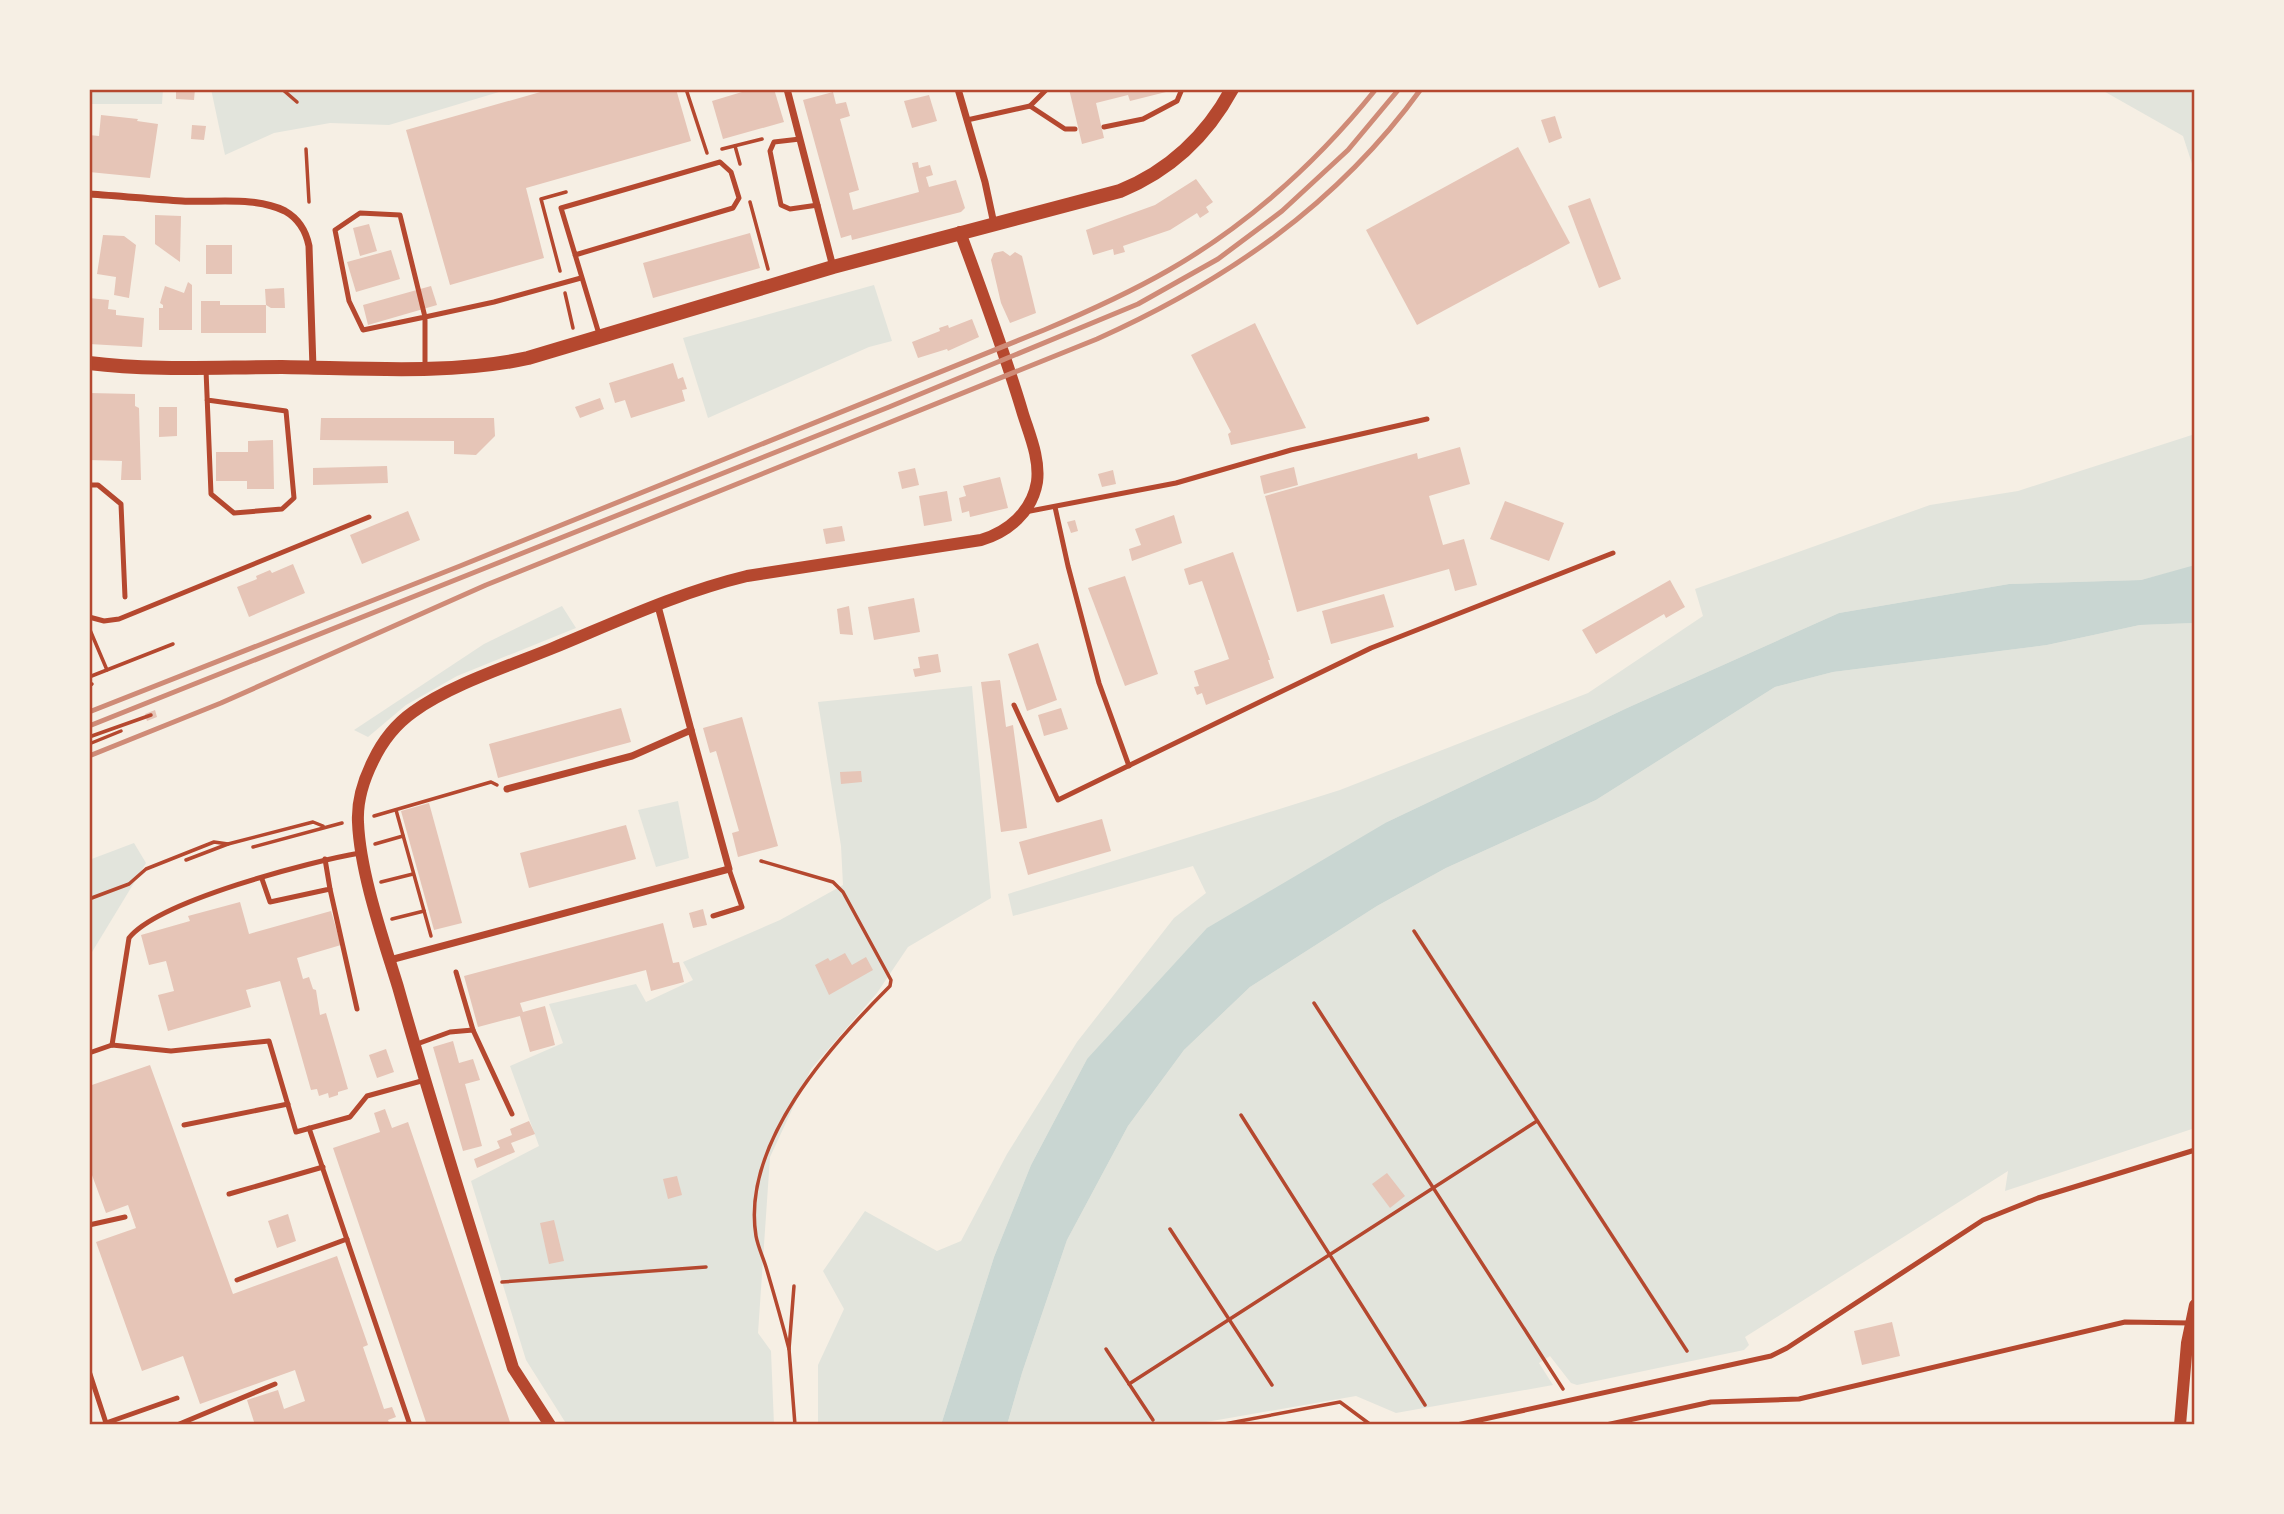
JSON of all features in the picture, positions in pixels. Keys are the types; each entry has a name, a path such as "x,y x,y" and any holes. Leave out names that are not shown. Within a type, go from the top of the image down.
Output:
{"main road":[{"path":"89,363 128,366 425,368 488,366 507,362 833,267 1109,195 1156,174 1178,158 1206,129 1231,89"}],"street":[{"path":"787,89 833,267"},
{"path":"958,89 994,224"},
{"path":"89,194 182,201 262,203 294,217 306,234 309,246 313,368"},
{"path":"550,1425 513,1368 414,1045 361,853 358,821 362,792 374,758 392,732 414,711 429,701 499,670 713,585 747,576 981,540 1005,530 1023,513 1035,489 1037,479 1034,449 1015,385 960,232"},
{"path":"390,960 729,869 658,606"},
{"path":"507,789 632,756 691,730"},
{"path":"2180,1425 2184,1366 2195,1305"}],"lane":[{"path":"967,120 1030,106 1046,89"},
{"path":"1104,127 1143,119 1177,101 1181,89"},
{"path":"1030,106 1065,129 1075,129"},
{"path":"800,139 774,142 770,151 781,205 790,209 818,205"},
{"path":"575,255 733,208 739,198 731,172 720,162 561,208 581,278 600,337"},
{"path":"425,368 425,317 400,215 360,213 335,230 349,301 363,330 425,317 494,302 581,278"},
{"path":"206,367 207,400 211,494 234,513 282,509 294,498 286,411 207,400"},
{"path":"1023,513 1176,484 1291,450 1427,419"},
{"path":"89,485 98,485 121,504 125,597"},
{"path":"1055,507 1099,683 1129,766"},
{"path":"89,617 104,621 119,619 369,517"},
{"path":"1014,705 1058,800 1371,648 1613,553"},
{"path":"112,1045 129,938 136,929 196,899 325,859 361,853"},
{"path":"325,859 357,1009"},
{"path":"713,916 742,907 729,869"},
{"path":"262,879 270,902 330,889"},
{"path":"456,972 473,1030 512,1114"},
{"path":"414,1045 450,1032 473,1030"},
{"path":"89,1053 112,1045 171,1051 269,1041 296,1132 350,1117 367,1096 425,1080"},
{"path":"184,1125 288,1104"},
{"path":"309,1128 410,1425"},
{"path":"1457,1425 1771,1356 1983,1220 2038,1198 2195,1150"},
{"path":"229,1194 323,1167"},
{"path":"89,1225 125,1217"},
{"path":"237,1280 347,1238"},
{"path":"1606,1425 1711,1402 1799,1399 2125,1322 2191,1324"},
{"path":"89,1371 105,1424 177,1398"},
{"path":"177,1425 275,1384"}],"path":[{"path":"282,89 297,102"},
{"path":"686,89 711,165"},
{"path":"736,146 742,171"},
{"path":"306,149 309,202"},
{"path":"749,196 768,271"},
{"path":"89,628 107,670"},
{"path":"89,677 173,644"},
{"path":"89,737 151,715"},
{"path":"89,744 121,731"},
{"path":"358,821 491,782 507,789"},
{"path":"396,810 434,948"},
{"path":"186,859 228,844 313,821 325,827 253,847"},
{"path":"361,853 375,844 403,836"},
{"path":"89,899 129,884 146,869 214,842 228,844"},
{"path":"761,861 833,882 843,892 891,980 890,986 832,1047 800,1091 762,1165 755,1215 757,1238 789,1349"},
{"path":"370,885 413,874"},
{"path":"379,922 424,911"},
{"path":"1414,931 1687,1351"},
{"path":"1314,1003 1570,1400"},
{"path":"1241,1115 1425,1405"},
{"path":"1129,1384 1537,1121"},
{"path":"1170,1229 1272,1385"},
{"path":"497,1282 706,1267"},
{"path":"794,1286 789,1349 795,1425"},
{"path":"1106,1349 1153,1420"},
{"path":"1219,1425 1340,1402 1371,1425"}],"shaded area":[{"path":"89,89 163,89 162,104 89,104"},
{"path":"211,89 509,89 389,125 330,123 274,133 225,155"},
{"path":"2100,89 2195,89 2195,173 2183,136"},
{"path":"874,285 892,341 869,347 708,418 683,338"},
{"path":"2195,434 2195,565 2191,567 2141,580 2009,584 1839,613 1627,708 1387,822 1087,1059 1031,1165 994,1257 941,1425 818,1425 818,1365 844,1309 823,1271 865,1211 937,1251 961,1241 1007,1154 1077,1042 1174,918 1206,893 1193,866 1013,916 1008,894 1340,790 1588,693 1703,616 1695,589 1930,505 2018,491"},
{"path":"2195,565 2195,623 2140,625 2047,645 1833,672 1775,687 1596,800 1446,868 1377,906 1250,987 1184,1050 1128,1126 1067,1240 1007,1425 941,1425 994,1257 1031,1165 1087,1059 1207,928 1387,822 1627,708 1839,613 2009,584 2141,580"},
{"path":"562,606 576,628 457,676 406,705 368,737 354,730 484,644"},
{"path":"2195,623 2195,1128 2005,1191 2008,1171 1745,1337 1749,1345 1744,1350 1577,1385 1571,1383 1550,1356 1539,1363 1553,1385 1396,1413 1356,1396 1189,1425 1007,1425 1067,1240 1128,1126 1184,1050 1250,987 1377,906 1446,868 1596,800 1775,687 1833,672 2047,645 2140,625"},
{"path":"972,686 991,898 908,947 877,993 811,1069 770,1157 758,1333 771,1351 774,1425 567,1425 526,1360 471,1181 539,1146 510,1066 563,1043 549,1004 636,984 646,1002 693,980 683,962 780,920 843,885 841,846 818,702"},
{"path":"678,801 689,858 656,867 638,810"},
{"path":"134,843 146,863 89,957 89,860"}],"building":[{"path":"176,89 195,89 194,100 176,99"},
{"path":"551,89 676,89 691,141 526,188 544,258 450,285 406,130"},
{"path":"752,89 774,89 784,122 723,139 712,101"},
{"path":"1069,89 1174,90 1130,101 1128,95 1096,103 1104,138 1082,144"},
{"path":"833,92 836,104 846,102 850,116 840,119 859,190 849,193 853,210 919,192 912,163 918,162 919,168 930,165 933,175 926,177 929,187 956,180 965,208 961,212 852,240 851,235 841,238 803,100"},
{"path":"929,95 937,121 912,128 904,101"},
{"path":"101,115 158,124 150,178 89,172 89,135 99,136"},
{"path":"1555,116 1562,138 1549,143 1541,120"},
{"path":"192,125 206,126 204,140 191,139"},
{"path":"1518,147 1570,243 1417,325 1366,230"},
{"path":"1196,179 1213,202 1206,207 1209,212 1200,218 1197,213 1170,230 1123,246 1125,252 1114,255 1113,249 1093,255 1086,230 1155,205"},
{"path":"1590,198 1621,279 1599,288 1568,206"},
{"path":"155,215 181,216 180,262 155,244"},
{"path":"369,224 377,251 360,256 353,228"},
{"path":"750,233 760,268 653,298 643,263"},
{"path":"103,235 124,236 136,245 129,298 114,295 116,277 97,274"},
{"path":"206,245 232,245 232,274 206,274"},
{"path":"391,250 400,279 356,292 347,262"},
{"path":"1003,251 1010,256 1015,252 1022,256 1036,313 1010,323 1001,303 991,260 994,253"},
{"path":"188,282 192,285 192,330 159,330 159,308 163,308 160,303 165,286 184,293"},
{"path":"431,286 437,305 368,325 363,305"},
{"path":"284,288 285,308 271,308 266,305 265,289"},
{"path":"89,298 109,300 108,309 116,310 116,315 144,318 142,347 89,344 89,314 92,309 89,309"},
{"path":"201,301 220,301 220,305 266,305 266,333 201,333"},
{"path":"972,319 979,337 948,351 947,349 918,358 912,342 940,331 939,328 948,325 949,328"},
{"path":"1255,323 1306,428 1231,445 1228,434 1231,432 1191,355"},
{"path":"673,363 678,379 683,377 687,389 682,390 685,401 631,418 625,400 615,403 609,383"},
{"path":"89,393 135,394 135,406 139,408 141,480 121,480 122,461 89,460"},
{"path":"600,398 604,409 580,418 575,407"},
{"path":"159,407 177,407 177,436 159,437"},
{"path":"321,418 494,418 495,436 476,455 454,454 454,441 320,440"},
{"path":"273,440 274,489 247,489 247,481 216,481 216,452 248,452 248,441"},
{"path":"1460,447 1470,484 1429,496 1443,545 1464,539 1477,585 1455,591 1449,569 1297,612 1265,496 1417,453 1418,459"},
{"path":"387,466 388,483 313,485 313,468"},
{"path":"1294,467 1298,485 1264,494 1260,476"},
{"path":"915,468 919,485 902,489 898,472"},
{"path":"1113,470 1116,484 1102,487 1098,474"},
{"path":"1000,477 1008,508 970,517 969,511 962,513 959,498 966,496 963,486"},
{"path":"947,491 952,521 924,526 919,496"},
{"path":"1505,501 1564,523 1549,561 1490,539"},
{"path":"408,511 420,540 362,564 350,535"},
{"path":"1174,515 1182,543 1132,561 1129,549 1141,545 1135,529"},
{"path":"1075,520 1078,531 1071,533 1067,522"},
{"path":"842,526 845,541 826,544 823,529"},
{"path":"1233,552 1274,678 1206,705 1202,693 1197,695 1194,687 1199,686 1194,671 1229,659 1202,581 1189,585 1184,569"},
{"path":"293,564 305,593 249,617 237,587 270,570 272,573"},
{"path":"1125,576 1158,674 1125,686 1088,588"},
{"path":"1670,580 1685,607 1666,618 1664,614 1596,654 1582,630"},
{"path":"1384,594 1394,627 1331,644 1322,611"},
{"path":"914,598 920,632 874,640 868,607"},
{"path":"849,606 853,635 840,634 837,609"},
{"path":"1038,643 1057,700 1027,711 1008,654"},
{"path":"938,654 941,672 915,677 913,669 920,668 918,657"},
{"path":"1000,680 1006,727 1013,725 1027,828 1001,832 981,682"},
{"path":"621,708 631,742 498,778 489,744"},
{"path":"1061,708 1068,729 1044,736 1038,715"},
{"path":"155,710 157,717 147,721 145,714"},
{"path":"742,717 778,846 738,857 732,833 739,831 716,751 710,753 703,728"},
{"path":"861,771 862,782 841,784 840,772"},
{"path":"429,803 462,923 434,930 401,811"},
{"path":"1102,819 1111,851 1028,875 1019,842"},
{"path":"626,825 636,859 529,888 520,853"},
{"path":"240,902 249,934 331,911 341,945 297,958 303,979 309,977 313,989 316,990 320,1015 326,1013 348,1089 338,1092 338,1095 329,1098 328,1093 319,1096 317,1089 311,1090 280,981 246,990 251,1007 168,1031 158,995 174,991 166,961 149,965 141,935 190,921 188,916"},
{"path":"703,909 707,925 693,928 689,913"},
{"path":"663,923 673,963 679,962 684,982 651,991 646,970 520,1003 523,1012 545,1006 555,1045 530,1052 520,1016 478,1027 464,976"},
{"path":"845,953 852,965 866,957 873,970 829,995 815,965"},
{"path":"453,1041 459,1063 473,1059 480,1080 465,1084 482,1146 463,1151 433,1047"},
{"path":"386,1049 394,1072 377,1078 369,1055"},
{"path":"150,1065 233,1294 337,1256 368,1345 363,1347 384,1409 392,1407 396,1417 388,1420 390,1425 255,1425 247,1400 278,1390 284,1409 305,1401 295,1370 200,1404 183,1356 142,1371 96,1242 136,1228 128,1205 106,1213 89,1167 89,1086"},
{"path":"385,1109 392,1128 408,1122 511,1425 427,1425 333,1148 380,1132 374,1113"},
{"path":"529,1121 535,1134 511,1143 515,1152 477,1168 474,1159 500,1148 497,1141 512,1135 510,1129"},
{"path":"1387,1173 1405,1196 1390,1208 1372,1184"},
{"path":"677,1176 682,1195 668,1199 663,1179"},
{"path":"288,1214 296,1241 277,1248 268,1221"},
{"path":"554,1220 564,1261 549,1264 540,1223"},
{"path":"1892,1322 1900,1356 1862,1365 1854,1331"}],"railway":[{"path":"89,712 460,566 1044,330 1123,294 1198,252 1254,212 1306,166 1376,89"},
{"path":"89,726 889,407 1138,304 1218,259 1282,211 1348,150 1399,89"},
{"path":"89,756 221,703 486,585 1097,339 1145,316 1234,265 1316,204 1388,131 1421,89"}]}
